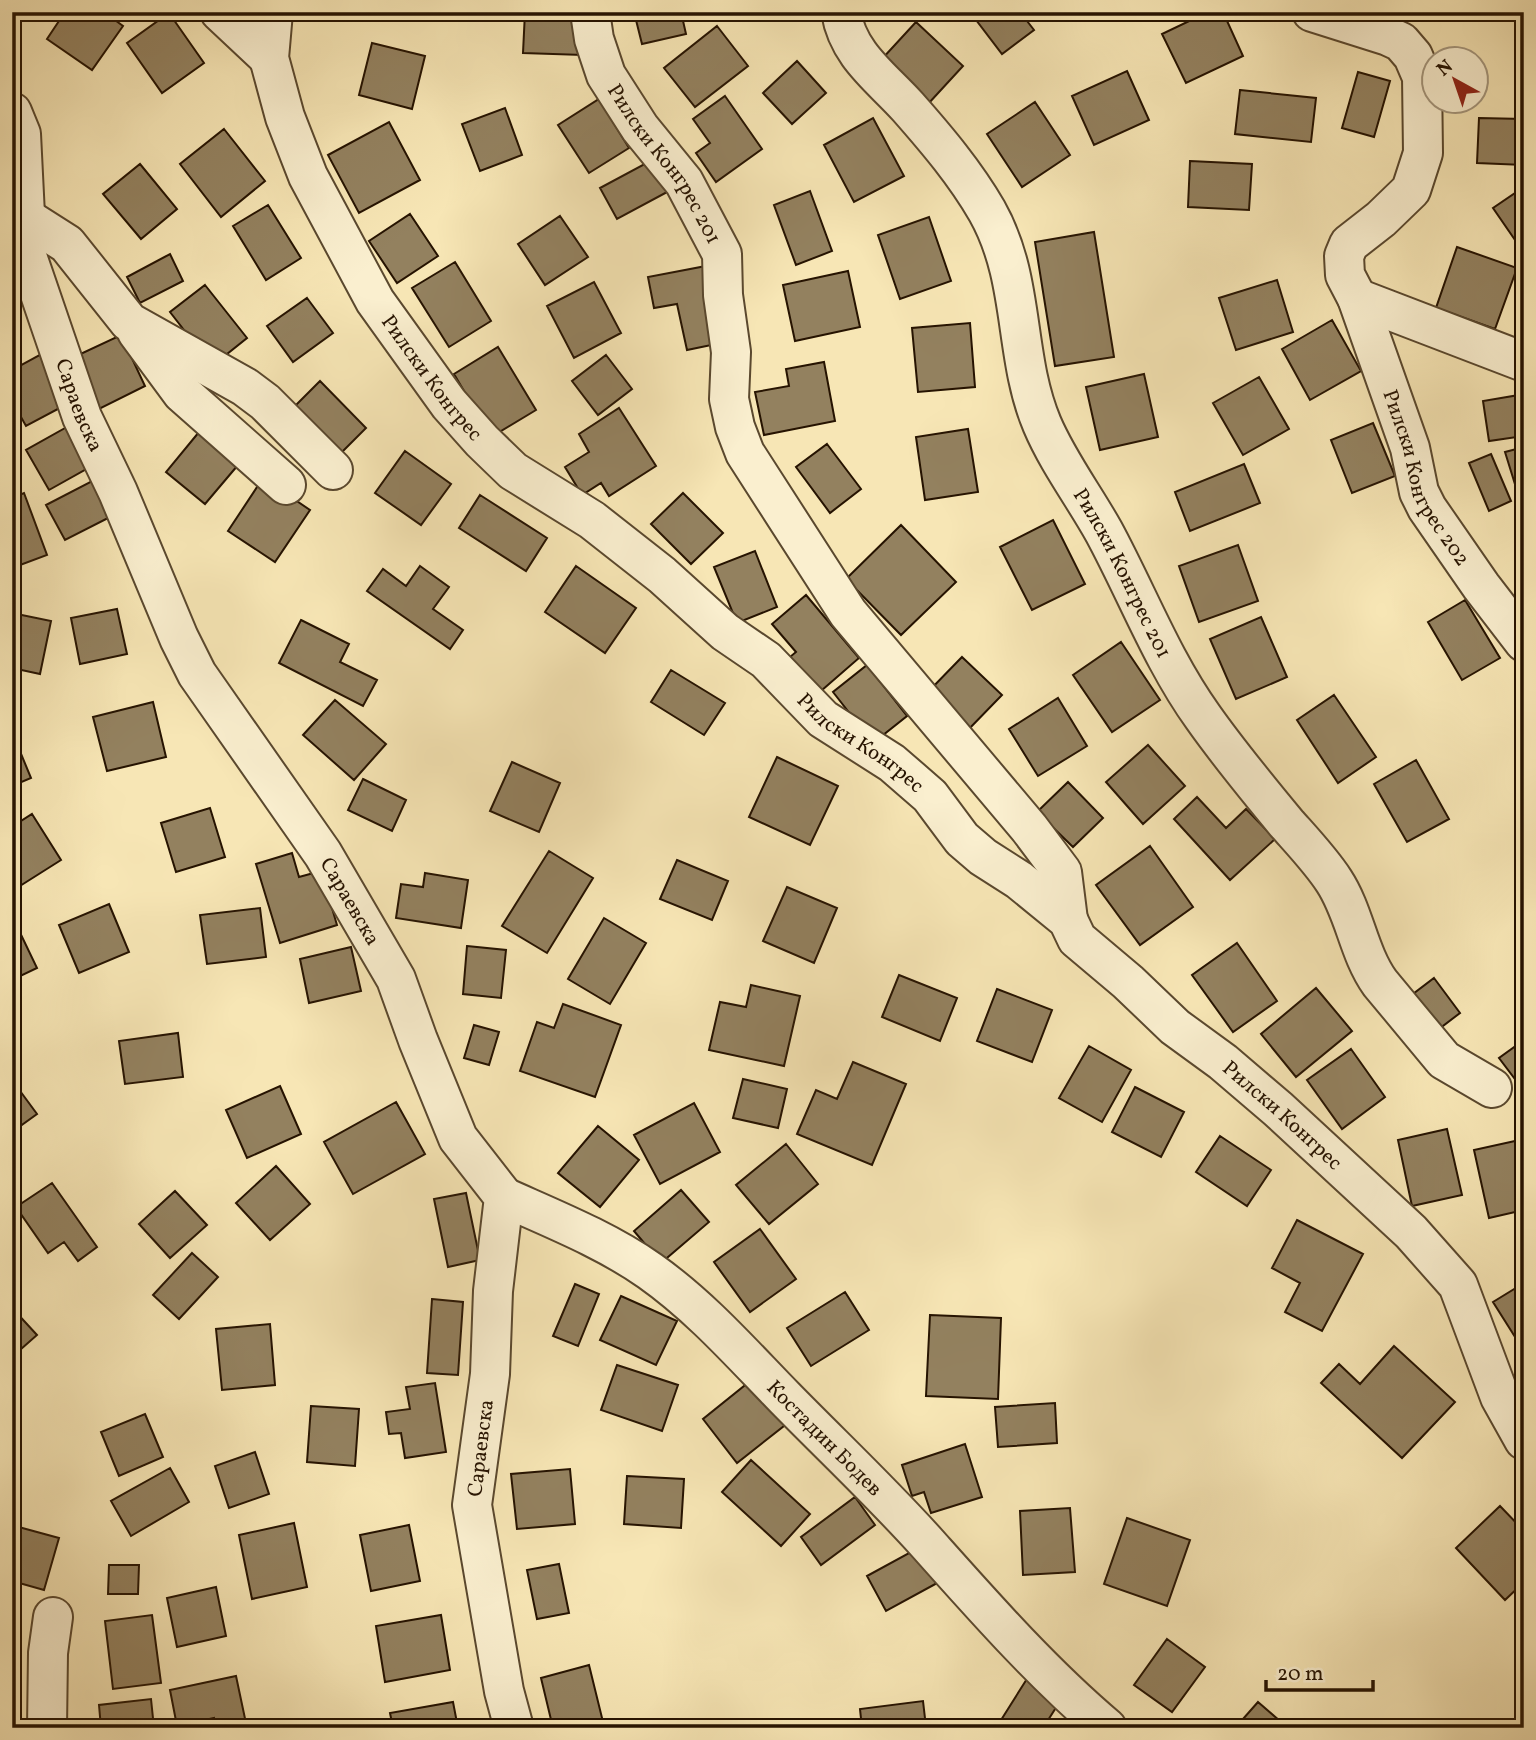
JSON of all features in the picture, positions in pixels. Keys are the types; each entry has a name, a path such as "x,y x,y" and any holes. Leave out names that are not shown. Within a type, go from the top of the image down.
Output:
{"street":[{"path":"220,12 269,58"},
{"path":"269,58 273,12"},
{"path":"269,58 295,12"},
{"name":"Рилски Конгрес 201","path":"590,12 594,39 606,75 640,128 684,182 722,254 723,295 731,352 729,399 735,427 745,453 848,613 1029,828 1062,872 1068,920"},
{"name":"Рилски Конгрес 201","path":"841,12 849,41 867,66 945,150 988,213 1003,246 1018,304 1032,396 1042,424 1104,533 1187,692 1265,798 1332,878 1348,904 1364,953 1380,984 1444,1060 1492,1088"},
{"name":"Рилски Конгрес 202","path":"1312,12 1401,42 1413,56 1422,77 1423,153 1411,190 1381,219 1349,244 1343,256 1345,275 1357,298 1410,449 1419,492 1427,508 1481,586 1524,642"},
{"name":"Рилски Конгрес","path":"269,58 285,117 308,177 375,301 449,404 482,441 513,471 592,520 662,575 725,632 766,660 823,719 891,763 930,796 962,839 1068,920 1077,939 1175,1027 1223,1062 1278,1109 1411,1232 1458,1285 1500,1397 1524,1440"},
{"name":"Сараевска","path":"12,112 21,134 25,177 20,260 82,417 118,492 179,638 197,674 323,854 396,979 458,1138 504,1198 493,1291 489,1374 472,1504 514,1728"},
{"path":"23,216 67,244 129,321 181,393 286,485"},
{"path":"1357,298 1524,362"},
{"path":"129,321 245,387 265,402 333,470"},
{"name":"Костадин Бодев","path":"504,1198 575,1228 648,1269 676,1290 743,1351 925,1541 974,1598 1056,1682 1108,1728"},
{"path":"47,1728 48,1653 53,1617"}],"building":[{"path":"65,12 104,12 123,26 92,70 47,39"},
{"path":"316,12 353,12 352,21 316,18"},
{"path":"525,12 585,12 583,55 523,53"},
{"path":"634,12 681,12 686,34 642,44"},
{"path":"970,12 1020,12 1034,30 1002,54"},
{"path":"1208,12 1223,12 1243,56 1186,83 1162,34"},
{"path":"169,13 204,63 162,93 127,43"},
{"path":"916,22 963,66 928,104 881,60"},
{"path":"717,26 748,66 695,107 664,68"},
{"path":"372,43 425,56 412,109 359,95"},
{"path":"797,61 826,93 792,124 763,93"},
{"path":"1127,71 1149,120 1094,145 1072,96"},
{"path":"1358,72 1390,81 1374,137 1342,128"},
{"path":"1240,90 1316,98 1311,142 1235,134"},
{"path":"725,96 762,149 716,182 696,153 710,143 693,119"},
{"path":"599,99 629,148 589,173 558,125"},
{"path":"1035,102 1070,155 1022,187 987,134"},
{"path":"505,108 522,155 480,171 462,124"},
{"path":"873,118 904,176 854,202 824,145"},
{"path":"1479,118 1524,119 1524,165 1477,163"},
{"path":"389,122 420,180 359,213 328,155"},
{"path":"224,129 265,181 221,217 180,164"},
{"path":"652,160 669,191 617,219 600,188"},
{"path":"1190,161 1252,164 1249,210 1188,207"},
{"path":"140,164 177,209 141,239 103,194"},
{"path":"1524,187 1524,253 1493,208"},
{"path":"810,191 832,251 796,265 774,205"},
{"path":"268,205 301,258 266,280 233,226"},
{"path":"410,214 438,256 397,283 369,241"},
{"path":"560,216 588,257 545,285 518,244"},
{"path":"929,217 951,281 900,299 878,235"},
{"path":"1094,232 1114,357 1055,366 1035,242"},
{"path":"1457,247 1517,268 1495,329 1436,308"},
{"path":"170,254 183,281 140,303 127,277"},
{"path":"455,262 491,321 449,347 412,288"},
{"path":"706,266 721,343 687,350 677,304 654,308 648,277"},
{"path":"848,271 860,327 795,341 783,285"},
{"path":"1277,280 1293,332 1236,350 1219,298"},
{"path":"594,282 621,333 574,358 547,306"},
{"path":"205,285 247,338 212,366 170,312"},
{"path":"307,298 333,333 293,362 267,326"},
{"path":"1332,320 1361,371 1310,400 1282,349"},
{"path":"970,323 975,387 918,392 912,328"},
{"path":"121,335 145,386 99,409 74,357"},
{"path":"498,347 536,410 491,437 454,374"},
{"path":"45,352 71,402 26,426 12,401 12,370"},
{"path":"606,355 632,389 598,415 572,381"},
{"path":"824,362 835,421 764,435 755,392 789,386 786,369"},
{"path":"1144,374 1158,437 1100,450 1086,387"},
{"path":"1259,377 1289,429 1243,455 1213,403"},
{"path":"320,381 366,428 337,457 291,410"},
{"path":"1519,395 1524,436 1489,441 1483,401"},
{"path":"619,408 656,466 609,496 601,483 582,495 565,467 589,452 579,434"},
{"path":"74,423 97,463 49,490 26,450"},
{"path":"1373,423 1395,476 1352,493 1331,440"},
{"path":"968,429 978,492 925,500 916,437"},
{"path":"199,432 238,465 205,504 166,472"},
{"path":"827,444 861,489 830,513 796,467"},
{"path":"1524,447 1524,510 1523,510 1505,452"},
{"path":"405,451 451,484 421,525 375,493"},
{"path":"1491,454 1511,501 1489,511 1469,463"},
{"path":"1244,464 1260,503 1190,531 1175,492"},
{"path":"263,478 310,510 275,562 228,531"},
{"path":"96,479 114,515 65,540 46,505"},
{"path":"24,493 47,555 12,568 12,498"},
{"path":"683,493 723,533 691,564 651,524"},
{"path":"480,495 547,538 526,571 459,528"},
{"path":"1053,520 1085,584 1032,610 1000,547"},
{"path":"901,525 956,582 901,635 846,579"},
{"path":"1238,545 1258,601 1199,622 1179,566"},
{"path":"755,551 777,607 737,623 714,567"},
{"path":"420,566 449,587 433,609 463,630 450,649 367,591 383,569 406,586"},
{"path":"576,566 636,608 605,653 545,612"},
{"path":"806,595 859,658 814,697 784,662 796,652 772,624"},
{"path":"1465,600 1500,658 1462,680 1428,622"},
{"path":"117,609 127,654 80,664 71,618"},
{"path":"12,613 51,621 40,674 12,668"},
{"path":"1261,617 1287,677 1236,699 1210,639"},
{"path":"301,620 349,644 340,662 377,680 363,706 279,663"},
{"path":"1121,642 1160,700 1112,732 1073,675"},
{"path":"962,657 1002,695 965,733 925,695"},
{"path":"867,665 907,716 873,743 833,692"},
{"path":"671,670 725,703 704,735 651,702"},
{"path":"1334,695 1376,757 1338,783 1297,720"},
{"path":"1058,698 1087,746 1038,776 1009,729"},
{"path":"335,700 386,744 354,780 303,735"},
{"path":"153,702 166,757 107,771 93,717"},
{"path":"12,732 31,778 12,786"},
{"path":"1148,745 1185,786 1143,824 1106,782"},
{"path":"777,757 838,786 810,845 749,817"},
{"path":"1416,760 1449,819 1407,842 1374,784"},
{"path":"512,762 560,783 539,832 490,811"},
{"path":"363,779 406,800 392,831 348,810"},
{"path":"1068,782 1103,818 1073,847 1037,812"},
{"path":"1197,797 1226,828 1246,809 1275,839 1230,880 1174,819"},
{"path":"210,808 225,857 176,872 161,823"},
{"path":"32,814 61,860 12,891 12,824 13,826"},
{"path":"1150,846 1193,907 1140,945 1096,885"},
{"path":"549,851 593,878 547,953 502,926"},
{"path":"292,853 299,877 321,871 337,925 280,943 256,864"},
{"path":"677,860 728,881 712,920 660,899"},
{"path":"425,873 468,880 461,928 396,918 401,884 423,887"},
{"path":"787,887 837,908 814,963 763,941"},
{"path":"109,904 129,952 79,973 59,925"},
{"path":"260,908 266,957 207,964 200,915"},
{"path":"12,918 37,968 12,980"},
{"path":"604,918 646,943 610,1004 568,979"},
{"path":"1237,943 1277,1001 1233,1032 1192,975"},
{"path":"467,946 506,950 501,998 463,994"},
{"path":"351,947 361,991 309,1003 300,959"},
{"path":"899,975 957,998 940,1041 882,1017"},
{"path":"1434,978 1460,1013 1435,1032 1409,997"},
{"path":"751,985 800,996 784,1066 709,1050 720,1002 746,1007"},
{"path":"1316,988 1352,1031 1296,1077 1261,1034"},
{"path":"997,989 1052,1010 1032,1062 977,1041"},
{"path":"563,1004 621,1025 595,1097 520,1071 537,1022 554,1028"},
{"path":"474,1025 499,1032 489,1065 464,1058"},
{"path":"178,1033 183,1077 125,1084 119,1041"},
{"path":"1524,1040 1524,1091 1499,1058"},
{"path":"1089,1046 1131,1070 1102,1122 1059,1098"},
{"path":"1351,1049 1385,1097 1342,1129 1307,1080"},
{"path":"853,1062 906,1084 872,1165 797,1134 816,1090 837,1099"},
{"path":"743,1079 787,1089 778,1128 733,1118"},
{"path":"12,1080 37,1114 12,1132"},
{"path":"280,1086 301,1134 247,1158 226,1110"},
{"path":"1135,1087 1184,1112 1161,1157 1112,1132"},
{"path":"396,1102 425,1154 353,1194 324,1142"},
{"path":"694,1103 720,1152 660,1184 634,1135"},
{"path":"598,1126 639,1160 600,1207 558,1173"},
{"path":"1447,1129 1462,1195 1412,1206 1398,1140"},
{"path":"1220,1136 1271,1170 1247,1206 1196,1172"},
{"path":"1524,1139 1524,1210 1489,1218 1474,1150"},
{"path":"786,1144 818,1184 769,1224 736,1185"},
{"path":"276,1166 310,1204 270,1240 236,1203"},
{"path":"52,1183 97,1247 78,1261 64,1242 48,1253 16,1207"},
{"path":"681,1190 709,1222 661,1263 634,1231"},
{"path":"175,1191 207,1225 170,1258 139,1224"},
{"path":"466,1193 480,1260 448,1267 434,1199"},
{"path":"1297,1220 1363,1254 1322,1331 1285,1312 1300,1283 1272,1268"},
{"path":"760,1229 796,1279 750,1312 714,1262"},
{"path":"192,1253 218,1277 179,1319 153,1295"},
{"path":"1524,1283 1524,1347 1522,1348 1493,1302"},
{"path":"575,1284 599,1294 578,1346 553,1336"},
{"path":"845,1292 869,1330 811,1366 787,1328"},
{"path":"621,1296 677,1321 656,1365 600,1340"},
{"path":"432,1299 463,1302 458,1375 427,1373"},
{"path":"14,1310 37,1335 12,1357 12,1312"},
{"path":"930,1315 1001,1318 998,1399 926,1396"},
{"path":"270,1324 275,1385 222,1390 216,1329"},
{"path":"1394,1346 1455,1402 1402,1458 1321,1383 1339,1364 1360,1384"},
{"path":"617,1365 678,1385 662,1431 601,1410"},
{"path":"754,1378 789,1422 737,1463 703,1419"},
{"path":"435,1383 446,1452 405,1458 401,1433 389,1434 386,1412 410,1409 406,1387"},
{"path":"1055,1403 1057,1443 998,1447 995,1407"},
{"path":"311,1406 359,1409 355,1466 307,1462"},
{"path":"145,1414 163,1457 119,1476 101,1432"},
{"path":"965,1444 982,1497 931,1513 924,1492 912,1496 902,1465"},
{"path":"255,1452 269,1494 229,1508 215,1466"},
{"path":"751,1460 810,1514 781,1546 722,1492"},
{"path":"170,1468 189,1502 131,1536 111,1501"},
{"path":"570,1469 575,1524 517,1529 511,1474"},
{"path":"627,1476 684,1479 681,1528 624,1524"},
{"path":"855,1497 875,1525 821,1565 801,1537"},
{"path":"1500,1506 1524,1531 1524,1582 1505,1600 1456,1548"},
{"path":"1070,1508 1075,1572 1023,1575 1020,1511"},
{"path":"1127,1518 1190,1540 1167,1606 1104,1584"},
{"path":"294,1523 307,1587 252,1599 239,1535"},
{"path":"409,1525 420,1581 371,1591 360,1535"},
{"path":"15,1526 59,1538 44,1590 12,1581 12,1534"},
{"path":"920,1547 939,1582 886,1611 867,1576"},
{"path":"559,1564 569,1613 537,1619 527,1570"},
{"path":"109,1565 139,1565 138,1594 108,1594"},
{"path":"216,1587 226,1636 177,1647 167,1598"},
{"path":"152,1615 161,1683 113,1689 105,1621"},
{"path":"441,1615 450,1670 385,1682 376,1626"},
{"path":"1167,1639 1205,1667 1172,1712 1134,1685"},
{"path":"589,1665 604,1726 553,1728 541,1678"},
{"path":"1030,1674 1064,1695 1043,1728 996,1728"},
{"path":"236,1676 247,1728 216,1728 214,1718 177,1726 170,1690"},
{"path":"151,1699 154,1728 101,1728 99,1705"},
{"path":"923,1701 926,1727 862,1728 860,1709"},
{"path":"453,1702 458,1728 393,1728 390,1713"},
{"path":"1258,1702 1288,1728 1235,1728"}]}
